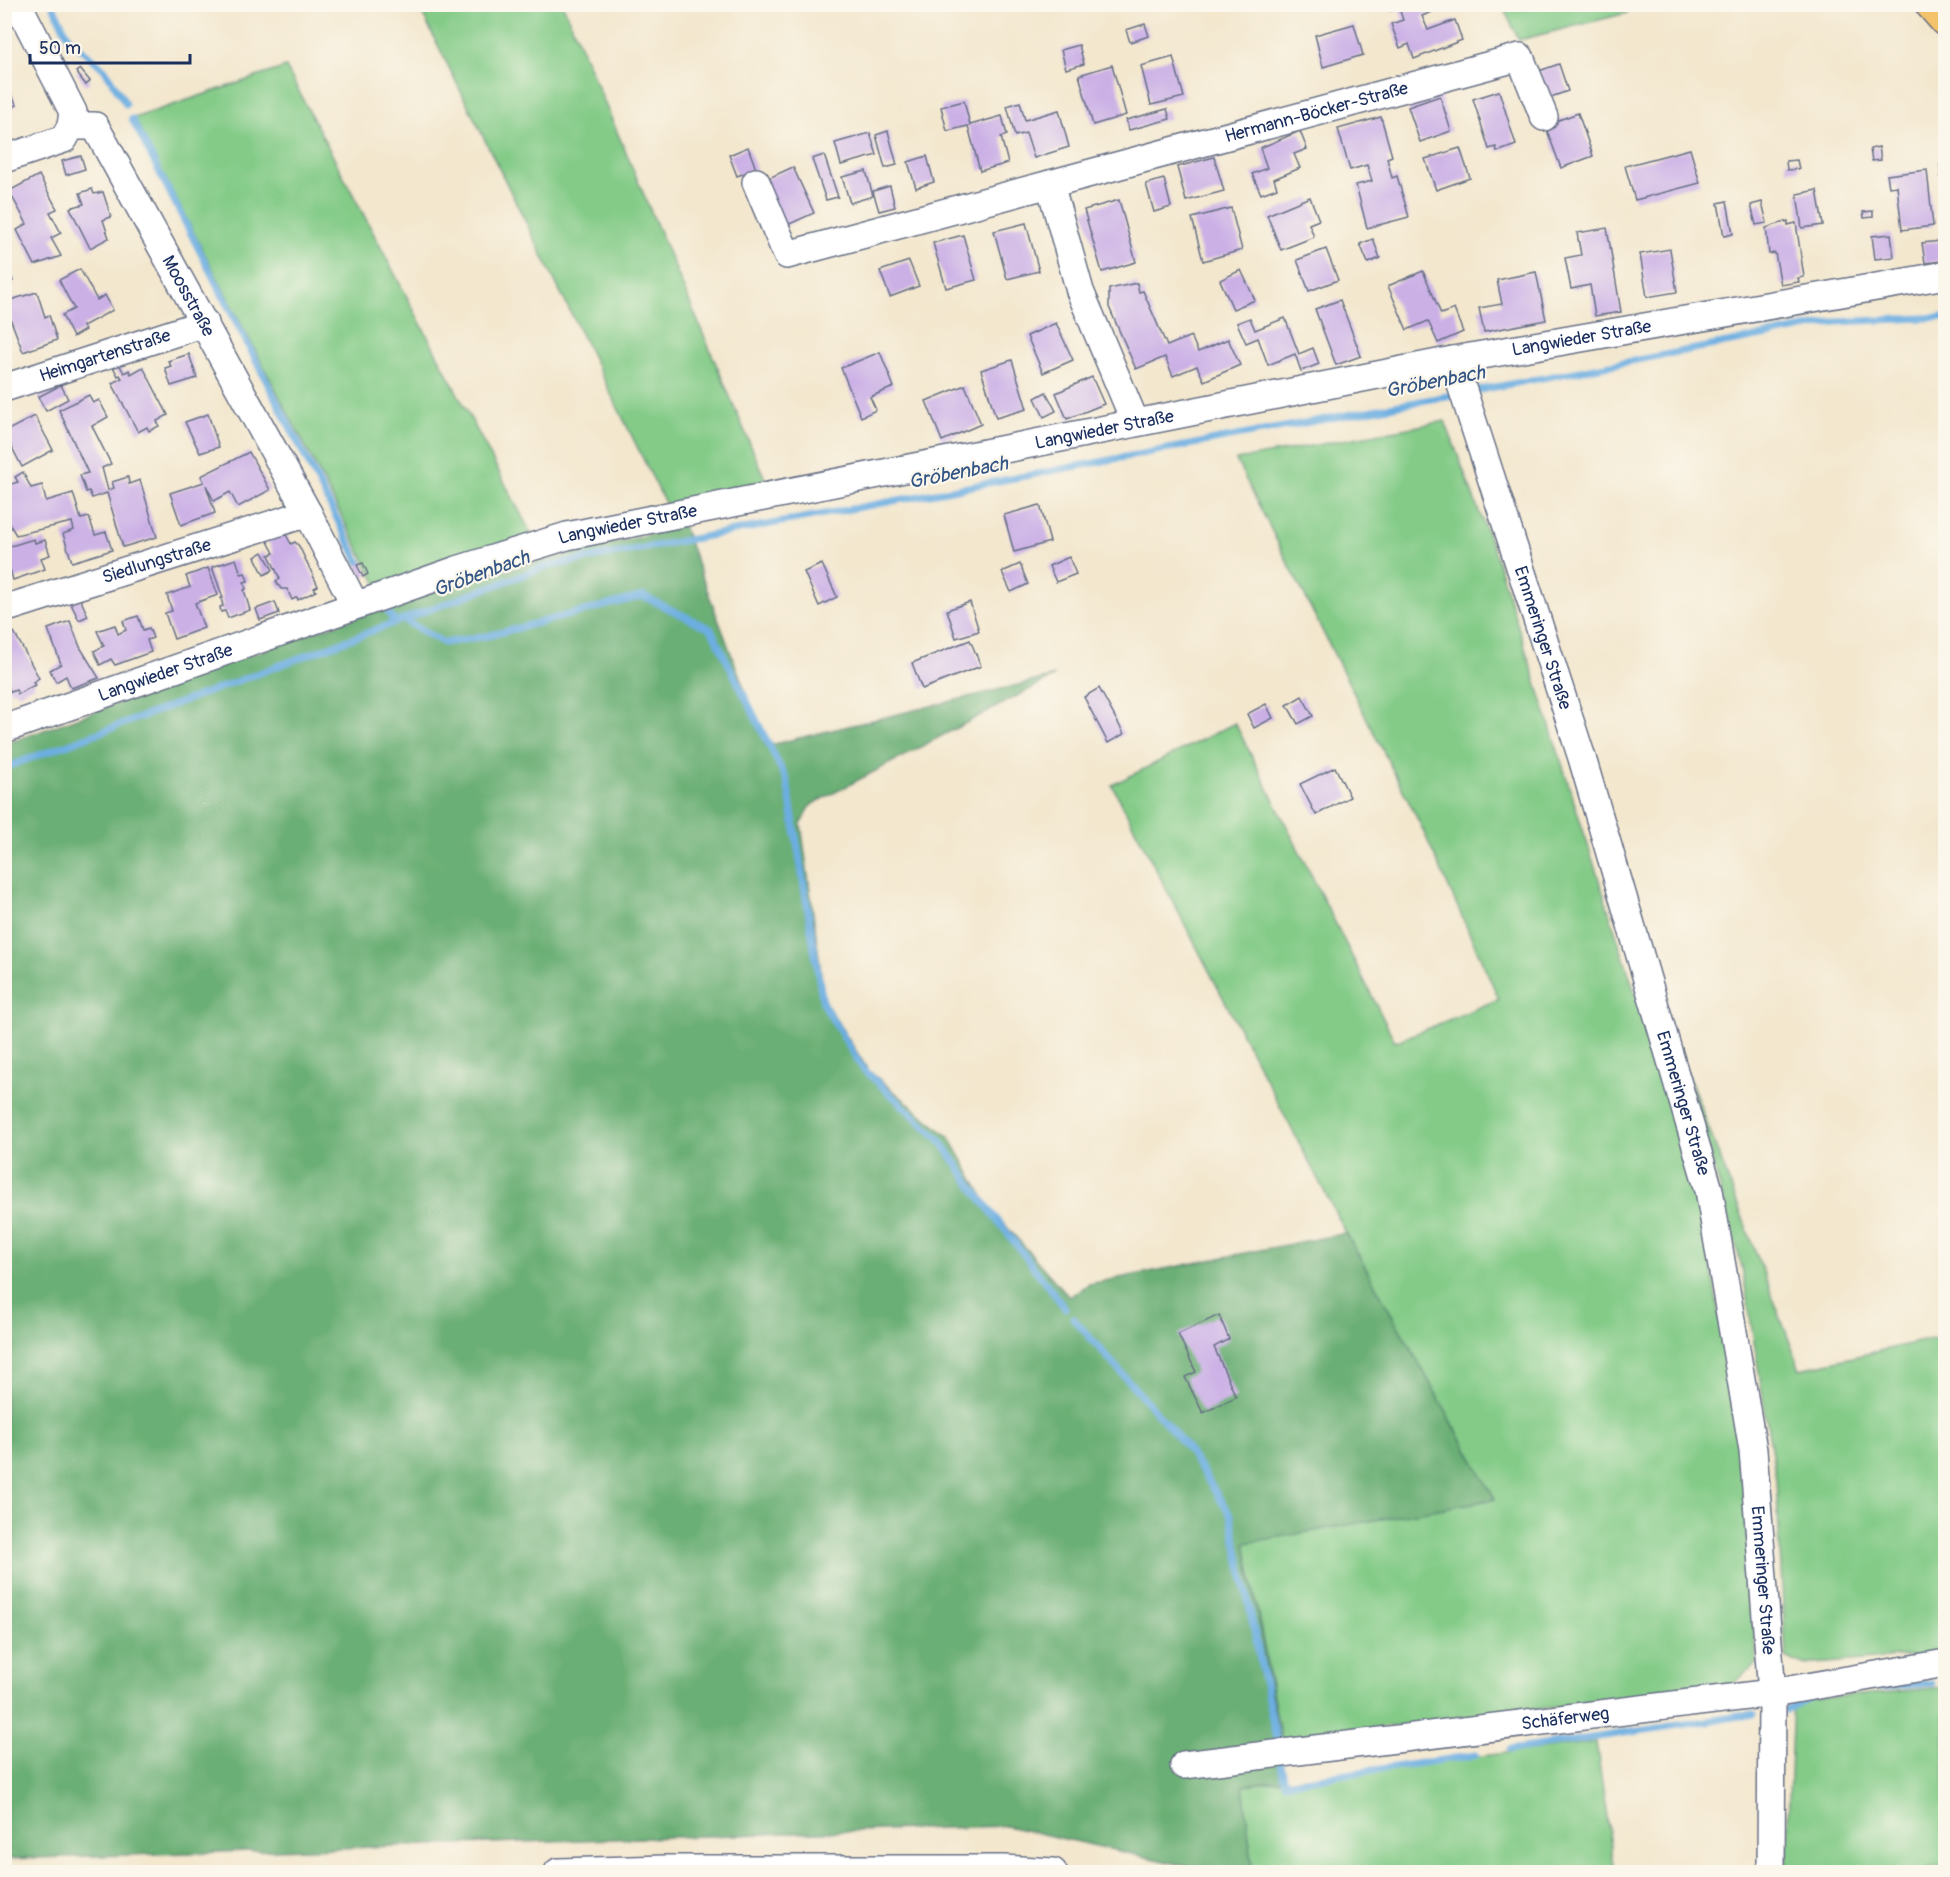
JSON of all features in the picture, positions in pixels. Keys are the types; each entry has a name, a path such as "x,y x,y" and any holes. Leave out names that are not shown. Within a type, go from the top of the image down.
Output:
{"highway":[{"path":"1932,4 1946,20"}],"street":[{"path":"4,159 64,139 71,126 73,112 18,4"},
{"name":"Hermann-Böcker-Straße","path":"756,182 786,255 1520,57 1544,117"},
{"name":"Moosstraße","path":"71,126 95,126 205,323 355,605"},
{"path":"1050,184 1080,291 1135,422"},
{"name":"Langwieder Straße","path":"4,729 457,570 567,536 1135,422 1456,369 1946,275"},
{"name":"Heimgartenstraße","path":"4,388 205,323"},
{"name":"Emmeringer Straße","path":"1456,369 1582,758 1709,1190 1754,1450 1772,1693 1771,1872"},
{"name":"Siedlungstraße","path":"4,609 308,513"},
{"name":"Schäferweg","path":"1184,1765 1772,1693 1946,1663"},
{"path":"558,1872 666,1869 1004,1869 1053,1872"}],"green space":[{"path":"418,5 563,5 768,486 667,507"},
{"path":"1502,5 1623,5 1627,13 1519,40"},
{"path":"286,67 532,535 379,588 134,118"},
{"path":"1445,421 1496,557 1702,1203 1743,1475 1757,1663 1731,1686 1281,1740 1245,1543 1495,1499 1346,1233 1112,785 1235,723 1395,1042 1499,999 1422,828 1236,460"},
{"path":"683,526 766,746 1055,676 811,805 801,824 825,1002 868,1070 950,1138 989,1207 1069,1297 1089,1284 1346,1233 1495,1499 1245,1543 1286,1779 1243,1785 1253,1872 1213,1872 1006,1826 5,1859 5,744 319,630 470,579"},
{"path":"1687,1071 1800,1369 1945,1336 1945,1653 1803,1665 1786,1657 1776,1479 1742,1267"},
{"path":"1945,1687 1945,1866 1930,1868 1930,1872 1786,1872 1793,1701"},
{"path":"1596,1742 1615,1872 1253,1872 1243,1785"}],"building":[{"path":"1388,4 1452,4 1422,16 1428,30 1455,20 1462,40 1414,59 1409,44 1400,48 1391,24 1403,20 1399,8 1391,11"},
{"path":"1145,24 1149,36 1130,42 1126,30"},
{"path":"1354,24 1363,55 1323,67 1315,35"},
{"path":"1079,45 1084,64 1066,69 1061,50"},
{"path":"1173,57 1184,97 1151,105 1141,66"},
{"path":"1559,64 1568,91 1548,98 1539,71"},
{"path":"1112,65 1126,115 1093,125 1079,75"},
{"path":"80,69 90,81 86,85 76,72"},
{"path":"8,89 17,105 4,112 4,91"},
{"path":"1499,91 1516,145 1497,152 1496,147 1489,149 1473,99"},
{"path":"1440,96 1451,131 1420,142 1408,107"},
{"path":"964,101 970,125 1002,116 1007,135 1001,137 1008,163 980,171 968,126 947,131 941,107"},
{"path":"1020,102 1025,120 1059,110 1069,147 1034,158 1026,133 1015,136 1007,106"},
{"path":"1167,109 1170,119 1129,130 1126,120"},
{"path":"1578,113 1593,156 1561,168 1545,125"},
{"path":"1381,117 1392,156 1387,158 1392,178 1397,176 1409,217 1367,228 1356,185 1372,181 1367,165 1350,170 1338,129"},
{"path":"888,131 897,165 885,168 876,135"},
{"path":"1300,131 1307,149 1294,154 1300,168 1274,179 1277,188 1261,194 1252,174 1267,168 1260,148"},
{"path":"870,133 877,155 841,165 835,143"},
{"path":"748,147 756,169 737,176 729,155"},
{"path":"1879,147 1881,160 1872,161 1870,149"},
{"path":"1460,148 1470,178 1436,190 1425,159"},
{"path":"1690,149 1700,183 1635,200 1625,166"},
{"path":"824,155 838,197 826,200 812,159"},
{"path":"81,156 85,169 66,175 62,161"},
{"path":"927,156 934,182 916,188 908,162"},
{"path":"1214,157 1224,191 1186,201 1177,167"},
{"path":"1797,160 1799,169 1787,170 1786,161"},
{"path":"1940,164 1946,164 1946,180 1941,180"},
{"path":"793,167 814,213 783,227 762,181"},
{"path":"1927,170 1933,226 1902,230 1897,186 1889,187 1887,175"},
{"path":"866,171 873,196 850,203 842,177"},
{"path":"39,175 57,209 50,212 61,233 51,238 61,256 35,265 17,230 27,224 9,191"},
{"path":"1164,179 1171,207 1154,212 1146,184"},
{"path":"890,186 895,207 879,211 873,191"},
{"path":"92,189 94,194 103,192 111,217 103,220 109,238 90,248 70,208 84,204 80,193"},
{"path":"1817,190 1823,225 1802,228 1797,194"},
{"path":"1310,197 1319,220 1309,224 1314,237 1281,250 1267,215"},
{"path":"1119,200 1136,262 1102,272 1084,210"},
{"path":"1727,201 1733,234 1724,236 1718,203"},
{"path":"1762,202 1767,223 1756,225 1751,205"},
{"path":"1231,208 1242,250 1203,261 1192,218"},
{"path":"1873,211 1873,217 1864,218 1863,212"},
{"path":"1788,221 1788,225 1796,223 1804,277 1798,278 1799,282 1781,285 1775,253 1769,254 1766,228"},
{"path":"1026,223 1039,271 1007,279 994,231"},
{"path":"1607,228 1621,312 1595,316 1590,285 1571,289 1565,258 1581,255 1577,233"},
{"path":"1891,234 1894,257 1875,259 1872,236"},
{"path":"963,235 976,280 946,288 933,243"},
{"path":"1373,239 1380,258 1368,263 1360,244"},
{"path":"1941,241 1943,261 1925,263 1922,243"},
{"path":"1326,249 1338,280 1309,291 1297,260"},
{"path":"1670,249 1677,292 1647,297 1640,254"},
{"path":"909,261 919,286 890,297 880,271"},
{"path":"80,269 97,300 105,295 113,310 83,326 85,330 73,337 62,315 74,309 59,280"},
{"path":"1241,270 1255,300 1233,309 1220,280"},
{"path":"1423,271 1441,314 1454,309 1463,332 1438,343 1428,321 1407,330 1388,286"},
{"path":"10,272 13,281 4,284 4,274"},
{"path":"1536,272 1546,320 1484,332 1479,308 1502,304 1497,280"},
{"path":"1137,283 1139,292 1143,291 1167,346 1191,336 1198,352 1228,339 1240,365 1204,381 1197,366 1173,376 1165,357 1136,369 1109,307 1109,289"},
{"path":"37,292 45,317 49,315 57,340 23,352 4,302"},
{"path":"1340,300 1361,356 1336,365 1315,309"},
{"path":"1250,318 1255,330 1285,318 1299,354 1313,348 1319,364 1301,371 1295,354 1268,365 1258,338 1246,343 1237,323"},
{"path":"1056,323 1073,360 1043,373 1027,336"},
{"path":"880,352 894,387 870,397 876,410 861,417 841,368"},
{"path":"189,354 197,378 171,386 165,368 171,366 168,361"},
{"path":"1012,360 1027,409 996,418 981,370"},
{"path":"118,362 124,373 129,370 131,374 143,367 168,415 157,421 159,426 149,431 147,427 138,432 112,383 122,378 118,376 112,365"},
{"path":"1092,377 1104,404 1067,419 1056,393"},
{"path":"61,385 68,399 46,411 38,397"},
{"path":"965,385 981,424 942,441 926,401"},
{"path":"1046,392 1056,411 1044,417 1035,398"},
{"path":"89,395 93,403 99,400 108,417 92,426 111,464 102,468 108,490 114,488 112,482 128,477 129,484 140,480 157,537 123,547 107,493 92,498 89,491 86,492 80,475 88,473 59,410"},
{"path":"208,414 219,447 200,453 185,422"},
{"path":"35,416 53,450 22,467 4,432"},
{"path":"249,452 270,490 238,507 230,492 214,501 206,485 215,513 181,525 170,493 204,482 201,476"},
{"path":"23,472 31,488 42,485 46,501 73,493 81,519 89,517 95,535 106,532 112,550 72,562 63,534 74,530 72,522 16,535 4,515 4,486 18,482 15,477"},
{"path":"1040,505 1050,542 1014,552 1004,515"},
{"path":"283,529 291,544 295,542 299,546 318,586 314,588 316,591 298,600 297,597 292,600 287,589 281,589 276,581 280,579 269,555 274,553 264,534"},
{"path":"34,539 35,543 45,540 50,555 41,558 45,569 13,580 4,548"},
{"path":"263,552 273,570 264,575 255,557"},
{"path":"1069,557 1076,574 1056,582 1049,566"},
{"path":"236,559 241,574 245,573 248,581 244,582 246,589 244,590 250,610 228,618 225,611 221,612 220,607 223,606 221,598 223,598 212,567"},
{"path":"363,563 368,574 363,577 357,565"},
{"path":"822,564 837,597 819,606 804,572"},
{"path":"1020,564 1028,584 1011,592 1002,572"},
{"path":"208,568 218,595 195,603 204,628 174,639 165,613 172,611 167,595 190,587 186,576"},
{"path":"78,594 88,616 79,620 68,598"},
{"path":"275,602 279,613 260,620 256,609"},
{"path":"970,602 979,631 956,638 947,610"},
{"path":"138,616 143,630 149,628 153,638 147,640 151,652 115,665 111,659 100,665 94,651 104,646 97,631 115,625 118,634 126,630 123,621"},
{"path":"70,621 80,647 99,678 71,688 66,676 56,682 50,670 61,664 48,629"},
{"path":"8,630 10,634 14,632 39,678 33,682 35,685 18,694 16,690 11,692 4,679 4,632"},
{"path":"970,640 981,666 922,689 912,663"},
{"path":"1099,688 1124,734 1108,743 1084,697"},
{"path":"1302,696 1313,716 1298,724 1287,705"},
{"path":"1266,704 1273,718 1254,728 1247,714"},
{"path":"1335,767 1350,797 1316,815 1300,784"},
{"path":"1219,1315 1229,1339 1214,1347 1236,1397 1203,1413 1185,1377 1196,1372 1178,1334"}],"waterway":[{"path":"52,4 69,38 105,70 126,104"},
{"path":"132,119 360,564"},
{"name":"Gröbenbach","path":"1469,392 1836,322 1946,317"},
{"name":"Gröbenbach","path":"4,768 544,567 1458,394"},
{"path":"404,620 444,643 487,636 643,596 711,629 787,781 823,1004 863,1069 940,1140 978,1195 1065,1308"},
{"path":"388,612 395,623"},
{"path":"1073,1318 1185,1445 1231,1516 1278,1749"},
{"path":"1881,1687 1932,1683"},
{"path":"1786,1710 1811,1697"},
{"path":"1510,1750 1754,1714"},
{"path":"1280,1760 1285,1783 1476,1755"}]}
